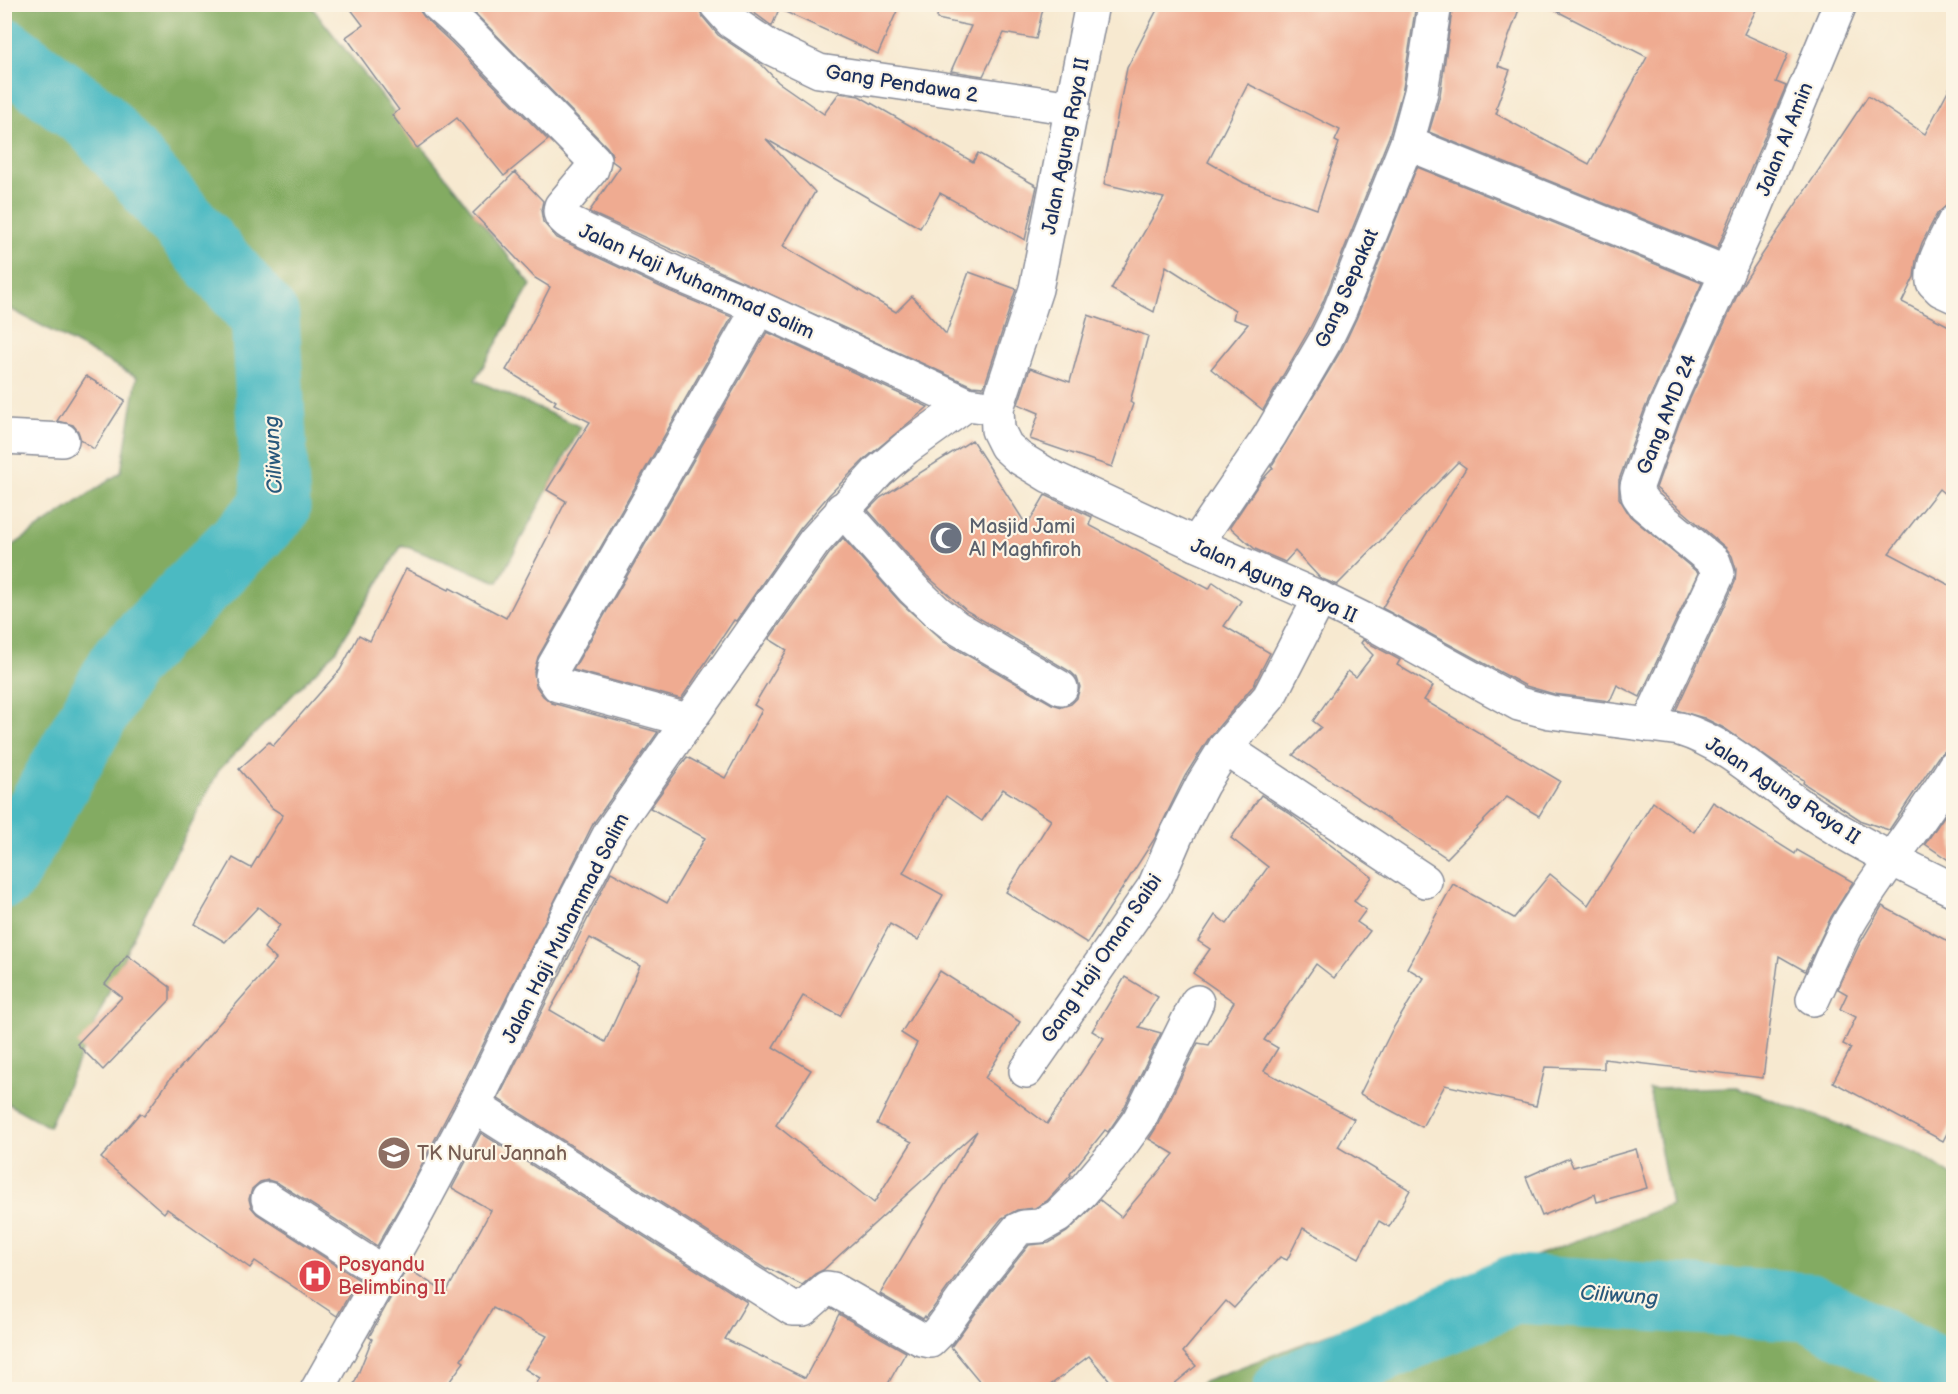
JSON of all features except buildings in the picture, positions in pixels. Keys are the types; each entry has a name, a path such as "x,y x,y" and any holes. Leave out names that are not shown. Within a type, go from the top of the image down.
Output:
{"street":[{"name":"Jalan Haji Muhammad Salim","path":"437,4 464,28 594,160 592,169 561,206 561,216 569,223 675,273 982,406"},
{"name":"Gang Pendawa 2","path":"716,4 732,22 771,48 819,71 1072,108"},
{"name":"Jalan Agung Raya II","path":"1092,4 1036,289 982,406 1006,446 1025,462 1048,476 1320,598 1381,628 1519,704 1550,712 1680,729 1696,734 1758,773 1804,808 1891,859 1953,890"},
{"name":"Gang Sepakat","path":"1196,544 1270,435 1325,341 1340,310 1407,143 1420,92 1435,4"},
{"name":"Jalan Al Amin","path":"1727,273 1840,4"},
{"path":"1407,143 1727,273"},
{"path":"1953,222 1932,274 1933,282 1941,290 1953,296"},
{"name":"Gang AMD 24","path":"1648,725 1714,585 1718,570 1714,562 1644,505 1638,495 1637,486 1662,416 1727,273"},
{"path":"687,720 558,685 552,676 554,666 759,308"},
{"name":"Jalan Haji Muhammad Salim","path":"317,1389 417,1213 474,1106 610,833 807,550 842,509 878,472 906,448 982,406"},
{"path":"4,437 62,440"},
{"path":"842,509 913,589 936,611 956,627 1061,688"},
{"name":"Gang Haji Oman Saibi","path":"1026,1071 1154,887 1176,836 1202,785 1225,748 1269,697 1320,598"},
{"path":"1225,748 1425,881"},
{"path":"1813,999 1851,919 1931,805 1953,767"},
{"path":"474,1106 793,1310 803,1309 827,1288 832,1289 921,1339 930,1341 1017,1230 1040,1226 1058,1216 1116,1152 1139,1120 1197,1002"},
{"path":"268,1199 382,1272"}],"green space":[{"path":"5,5 310,5 531,285 475,380 581,427 498,582 402,545 336,651 219,770 134,935 49,1127 5,1102 5,551 121,472 137,377 5,306"},
{"path":"1738,1087 1919,1154 1953,1177 1953,1389 1195,1389 1204,1381 1671,1205 1649,1089"}],"waterway":[{"name":"Ciliwung","path":"4,52 95,120 265,317 276,507 124,662 4,874"},
{"name":"Ciliwung","path":"1287,1390 1515,1289 1809,1307 1954,1380"}],"place":[{"name":"Masjid Jami Al Maghfiroh","path":"946,538"},
{"name":"TK Nurul Jannah","path":"394,1153"},
{"name":"Posyandu Belimbing II","path":"315,1276"}]}
